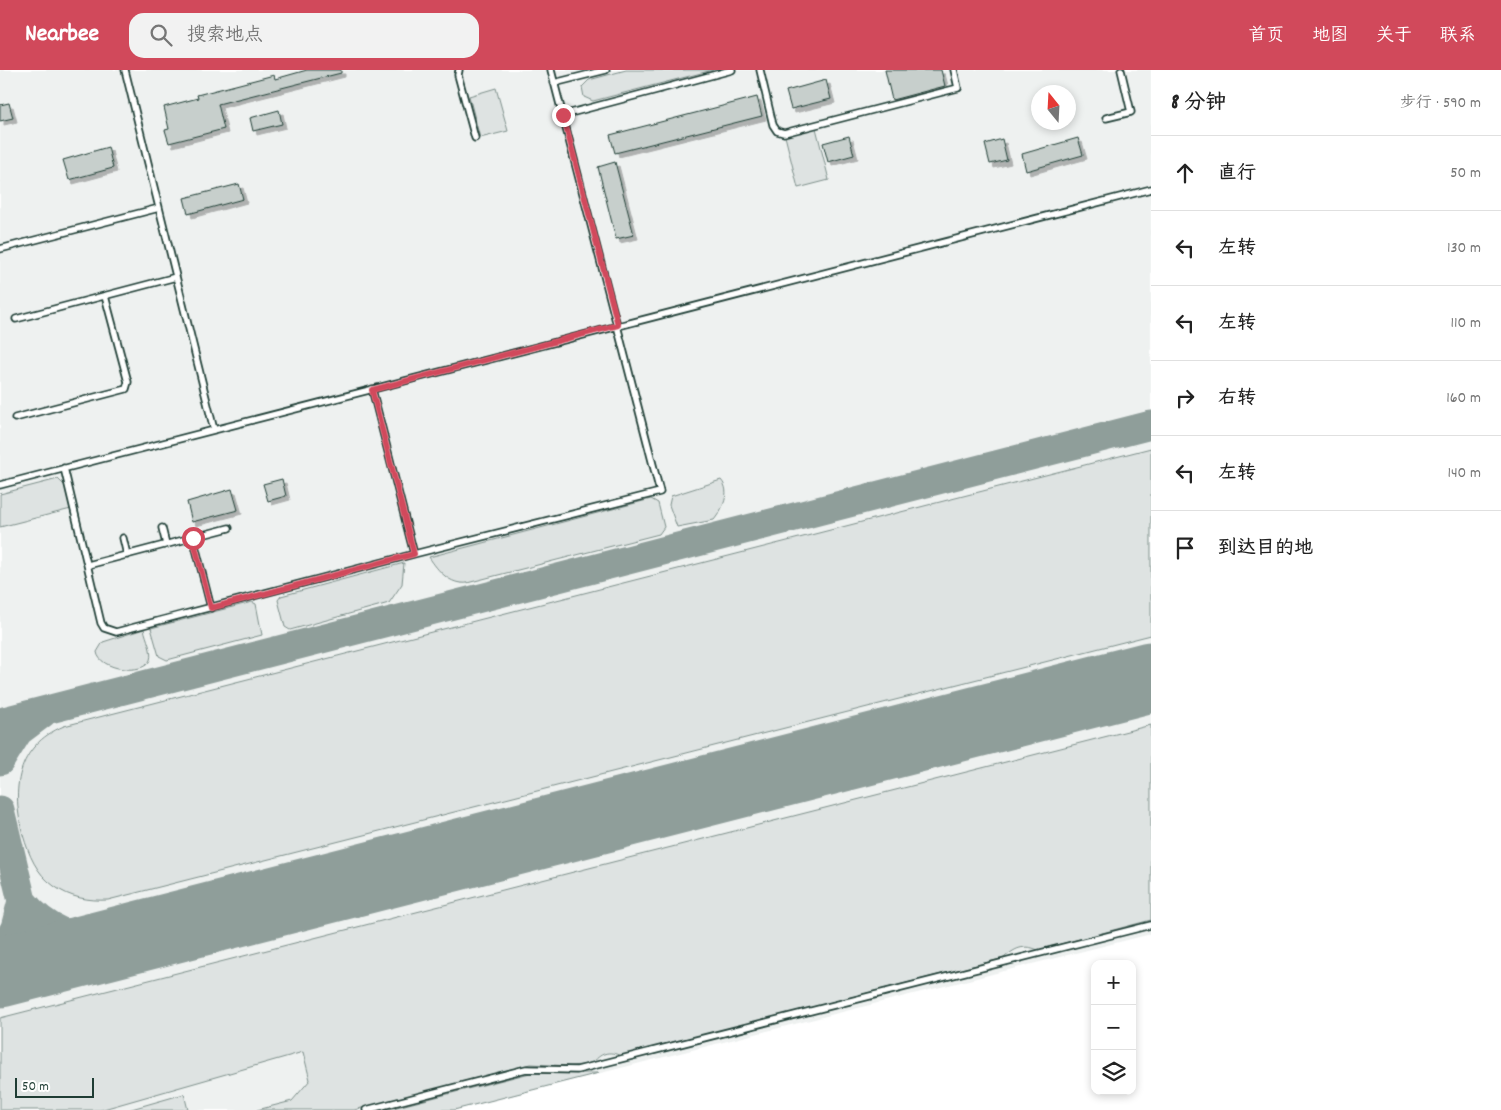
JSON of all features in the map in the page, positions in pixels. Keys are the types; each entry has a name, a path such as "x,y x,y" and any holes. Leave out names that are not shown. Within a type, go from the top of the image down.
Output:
{"lane":[{"path":"125,70 214,430"},
{"path":"459,70 475,138"},
{"path":"64,468 102,622 110,631 116,632 660,492 551,70"},
{"path":"554,83 606,70"},
{"path":"563,115 732,70"},
{"path":"760,70 773,125 777,131 784,133 958,88 954,70"},
{"path":"1106,118 1131,112 1121,70"},
{"path":"0,485 1151,189"},
{"path":"0,249 159,208"},
{"path":"16,318 176,277"},
{"path":"15,418 126,389 128,382 105,296"},
{"path":"372,390 414,554"},
{"path":"162,528 166,544"},
{"path":"88,565 229,528"},
{"path":"123,538 127,555"},
{"path":"193,538 211,608"},
{"path":"366,1110 526,1069 577,1070 1151,925"}],"shaded area":[{"path":"0,70 1151,70 1151,934 454,1110 0,1110"},
{"path":"626,70 713,70 593,101 584,97 582,87 589,80"},
{"path":"496,88 508,131 480,138 469,96"},
{"path":"816,128 829,180 798,188 785,136"},
{"path":"1151,448 1151,635 108,900 80,898 60,890 42,875 28,850 19,818 18,786 21,771 27,757 36,745 48,735 64,726"},
{"path":"58,479 65,486 71,509 0,527 0,494"},
{"path":"721,480 726,490 725,501 714,520 677,527 669,505 671,496"},
{"path":"651,499 658,503 664,527 659,534 467,583 455,582 445,576 429,557"},
{"path":"404,563 402,584 389,603 290,630 285,627 278,600 281,596"},
{"path":"252,602 256,604 262,635 167,660 159,656 151,628"},
{"path":"144,629 151,653 150,660 146,665 139,668 122,669 105,663 100,658 97,652 103,642"},
{"path":"1151,725 1151,920 1038,950 1028,947 1020,948 1004,958 621,1056 613,1053 605,1054 598,1057 592,1064 571,1066 531,1064 354,1110 257,1110 292,1101 310,1080 303,1052 100,1110 0,1110 0,1018"},
{"path":"530,1073 599,1073 454,1110 385,1110"},
{"path":"184,1094 188,1110 128,1110"}],"building":[{"path":"307,70 341,70 341,73 218,104 224,129 169,143 165,130 169,129 164,107 198,98 197,95 274,75 275,79"},
{"path":"885,70 941,70 945,86 892,100"},
{"path":"826,80 831,99 791,109 786,91"},
{"path":"757,97 762,116 615,153 610,135"},
{"path":"9,103 13,118 0,121 0,105"},
{"path":"279,110 282,124 253,131 250,118"},
{"path":"849,136 854,155 828,162 823,143"},
{"path":"1078,138 1083,155 1026,171 1022,154"},
{"path":"1002,139 1007,160 990,164 985,144"},
{"path":"108,147 113,168 69,180 63,160"},
{"path":"615,162 634,235 616,239 598,167"},
{"path":"239,184 243,199 188,214 184,198"},
{"path":"282,479 286,496 268,501 263,484"},
{"path":"232,489 238,510 192,522 187,502"}],"taxiway":[{"path":"0,722 1151,425"},
{"path":"0,761 18,732 42,714"},
{"path":"0,810 22,901"},
{"path":"0,954 15,928 22,901 42,920 62,932 85,939 112,943"}],"runway":[{"path":"0,972 1151,677"}],"route":[{"path":"193,538 211,608 414,554 372,390 618,325 563,115"}]}
